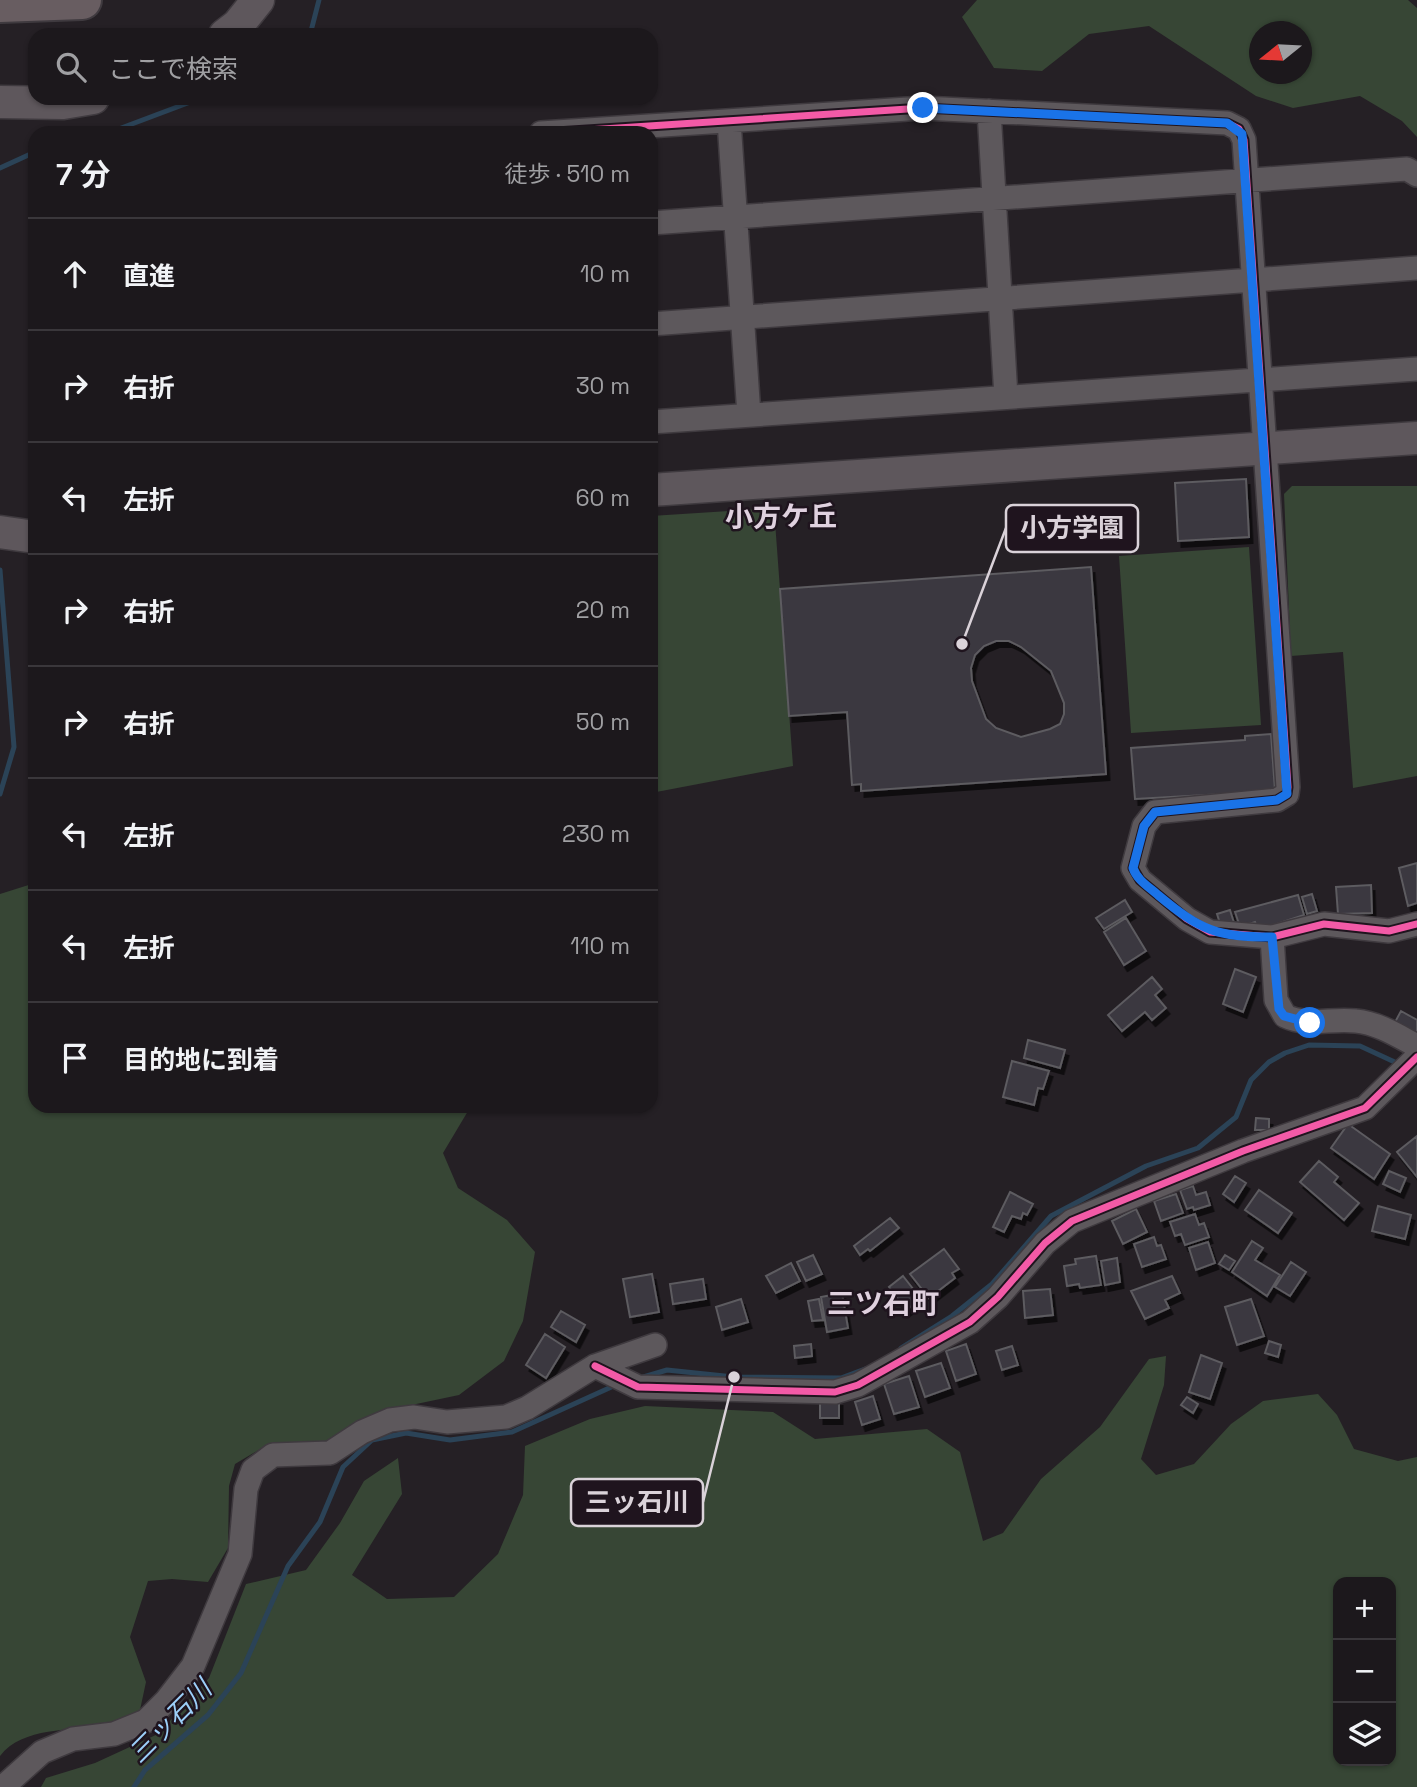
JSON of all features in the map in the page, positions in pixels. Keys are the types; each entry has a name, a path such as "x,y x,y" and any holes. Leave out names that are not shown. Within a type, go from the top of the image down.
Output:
{"highway":[{"path":"0,3 82,0"}],"street":[{"path":"235,28 258,0"},
{"path":"0,102 28,102"},
{"path":"651,126 923,108 1233,125 1244,137 1287,794 1277,800 1155,812 1144,826 1133,868 1140,880 1198,927 1223,934 1272,937 1333,923 1389,931 1417,924"},
{"path":"989,111 1006,397"},
{"path":"729,121 749,415"},
{"path":"658,223 1407,169 1417,175"},
{"path":"658,323 1417,268"},
{"path":"658,422 1417,369"},
{"path":"658,490 1417,438"},
{"path":"0,532 28,536"},
{"path":"1272,937 1276,1000 1284,1016 1314,1023 1370,1023 1417,1046"},
{"path":"598,1368 638,1387 835,1392 858,1385 970,1322 998,1297 1045,1243 1072,1222 1243,1151 1365,1108 1417,1057"},
{"path":"4,1787 42,1752 73,1739 114,1734 146,1721 166,1701 193,1666 240,1554 246,1489 253,1470 273,1455 330,1453 362,1432 390,1420 414,1417 447,1422 506,1417 598,1368 655,1345"}],"green space":[{"path":"977,0 1408,0 1417,8 1417,137 1402,121 1360,96 1293,108 1256,96 1149,26 1089,34 1042,71 994,68 962,17"},
{"path":"1292,486 1417,486 1417,776 1353,788 1343,652 1291,656 1284,494"},
{"path":"774,508 793,766 658,792 658,516"},
{"path":"1249,547 1261,725 1131,733 1119,556"},
{"path":"28,885 28,1113 467,1113 443,1153 458,1188 507,1220 535,1252 523,1321 504,1361 459,1395 383,1411 325,1442 262,1448 235,1464 229,1486 228,1548 208,1582 172,1579 148,1581 130,1637 146,1682 140,1710 109,1723 21,1739 0,1756 0,894"},
{"path":"1166,1356 1164,1385 1141,1459 1156,1475 1194,1464 1231,1424 1263,1401 1318,1394 1337,1415 1354,1449 1398,1461 1417,1457 1417,1787 41,1787 46,1778 95,1763 158,1734 209,1678 246,1584 306,1570 340,1523 364,1481 398,1458 402,1494 352,1575 387,1599 454,1597 498,1554 523,1495 525,1446 590,1419 645,1406 773,1412 815,1439 927,1429 960,1452 983,1541 1003,1533 1041,1479 1100,1427 1149,1359"}],"building":[{"path":"1246,479 1249,537 1178,541 1175,483"},
{"path":"1091,567 1106,774 861,791 861,784 852,785 847,712 789,716 780,589","holes":["996,641 1009,641 1051,671 1064,703 1060,724 1021,737 996,728 986,719 972,681 971,668 975,655 984,646"]},
{"path":"1271,734 1275,791 1135,799 1131,748 1245,740 1245,736"},
{"path":"1417,863 1417,903 1408,906 1399,868"},
{"path":"1371,885 1372,913 1338,914 1336,887"},
{"path":"1312,894 1317,911 1307,914 1302,897"},
{"path":"1298,895 1304,915 1258,930 1255,922 1240,927 1235,912"},
{"path":"1125,900 1132,912 1104,929 1096,918"},
{"path":"1230,910 1235,926 1222,930 1217,914"},
{"path":"1126,918 1146,951 1124,965 1104,932"},
{"path":"1235,969 1256,977 1243,1012 1223,1004"},
{"path":"1152,977 1162,989 1155,995 1166,1008 1152,1020 1145,1012 1122,1031 1108,1015"},
{"path":"1401,1011 1417,1020 1417,1037 1394,1024"},
{"path":"1028,1040 1065,1050 1060,1068 1024,1058"},
{"path":"1012,1061 1049,1071 1043,1089 1038,1088 1034,1105 1003,1097"},
{"path":"1256,1118 1269,1119 1269,1130 1255,1130"},
{"path":"1348,1124 1390,1154 1374,1179 1331,1148"},
{"path":"1417,1136 1417,1177 1397,1152"},
{"path":"1319,1161 1338,1177 1334,1182 1359,1203 1344,1220 1300,1182"},
{"path":"1389,1171 1406,1178 1400,1192 1383,1184"},
{"path":"1235,1176 1246,1183 1234,1202 1223,1194"},
{"path":"1193,1186 1196,1195 1206,1192 1210,1205 1194,1210 1193,1207 1187,1209 1180,1190"},
{"path":"1259,1190 1292,1213 1278,1233 1245,1210"},
{"path":"1010,1192 1033,1204 1027,1215 1023,1213 1021,1219 1012,1216 1004,1232 993,1227"},
{"path":"1176,1194 1183,1213 1161,1221 1154,1201"},
{"path":"1378,1206 1411,1215 1405,1239 1372,1231"},
{"path":"1136,1209 1147,1232 1123,1244 1112,1221"},
{"path":"1195,1214 1199,1225 1204,1223 1209,1237 1185,1245 1181,1234 1175,1236 1170,1222"},
{"path":"890,1218 899,1228 870,1251 868,1249 860,1255 854,1246"},
{"path":"1154,1237 1157,1246 1161,1245 1166,1259 1142,1267 1134,1244"},
{"path":"1252,1241 1263,1248 1255,1260 1280,1275 1267,1296 1232,1272"},
{"path":"1208,1242 1215,1263 1196,1270 1189,1248"},
{"path":"944,1249 959,1269 952,1273 955,1278 929,1298 910,1274"},
{"path":"813,1255 822,1274 806,1281 797,1262"},
{"path":"1225,1255 1235,1261 1229,1270 1219,1264"},
{"path":"1096,1256 1101,1285 1080,1288 1079,1284 1067,1286 1064,1266 1076,1264 1075,1259"},
{"path":"1117,1258 1120,1282 1105,1285 1101,1261"},
{"path":"1291,1262 1306,1272 1290,1296 1275,1287"},
{"path":"791,1263 800,1281 776,1293 766,1276"},
{"path":"652,1274 659,1312 630,1317 623,1279"},
{"path":"903,1276 921,1299 906,1310 889,1287"},
{"path":"1172,1276 1180,1293 1165,1300 1169,1308 1145,1319 1131,1291"},
{"path":"703,1279 706,1299 673,1304 670,1284"},
{"path":"1050,1289 1053,1315 1025,1318 1023,1291"},
{"path":"842,1293 848,1328 827,1332 821,1297"},
{"path":"741,1299 748,1322 722,1330 716,1307"},
{"path":"819,1299 823,1320 812,1321 808,1301"},
{"path":"1251,1299 1264,1336 1237,1345 1225,1307"},
{"path":"561,1311 585,1325 576,1342 551,1327"},
{"path":"545,1334 565,1347 546,1378 526,1365"},
{"path":"1269,1341 1281,1345 1278,1357 1265,1353"},
{"path":"811,1344 812,1356 795,1358 794,1346"},
{"path":"966,1344 976,1374 956,1381 946,1351"},
{"path":"1012,1346 1018,1365 1002,1370 996,1351"},
{"path":"1201,1355 1222,1363 1210,1399 1189,1392"},
{"path":"941,1363 950,1388 925,1397 916,1371"},
{"path":"909,1376 919,1407 894,1414 884,1384"},
{"path":"873,1396 880,1419 862,1425 855,1402"},
{"path":"1187,1397 1198,1404 1193,1413 1181,1405"},
{"path":"839,1400 839,1418 820,1418 820,1401"}],"waterway":[{"path":"312,28 319,0"},
{"path":"127,126 182,105"},
{"path":"0,168 28,155"},
{"path":"0,570 14,747 0,794"},
{"name":"三ッ石川","path":"901,1348 952,1316 992,1284 1051,1216 1146,1166 1198,1148 1236,1117 1251,1080 1269,1062 1309,1045 1360,1046 1399,1064"},
{"name":"三ッ石川","path":"640,1378 667,1370 734,1377 841,1378 865,1369"},
{"name":"三ッ石川","path":"134,1787 145,1770 208,1715 241,1673 288,1566 320,1522 343,1467 372,1440 406,1433 450,1440 512,1432 618,1384"}],"cycle path":[{"path":"648,126 923,108 1227,123 1239,129 1244,140 1287,794 1277,800 1155,812 1144,826 1133,868 1140,880 1187,919 1210,932 1272,937 1324,924 1389,931 1417,924"},
{"path":"595,1366 638,1387 835,1392 858,1385 970,1322 998,1297 1045,1243 1072,1221 1243,1151 1365,1108 1417,1057"}],"place":[{"name":"小方学園","path":"962,644"},
{"name":"三ッ石川","path":"734,1377"}],"district":[{"name":"小方ケ丘","path":"781,516"},
{"name":"三ツ石町","path":"883,1303"}],"route":[{"path":"923,108 1227,123 1239,129 1242,134 1288,788 1287,794 1277,800 1155,812 1144,826 1133,868 1140,880 1198,927 1223,934 1272,937 1276,1000 1279,1009 1284,1016 1310,1023"}]}
